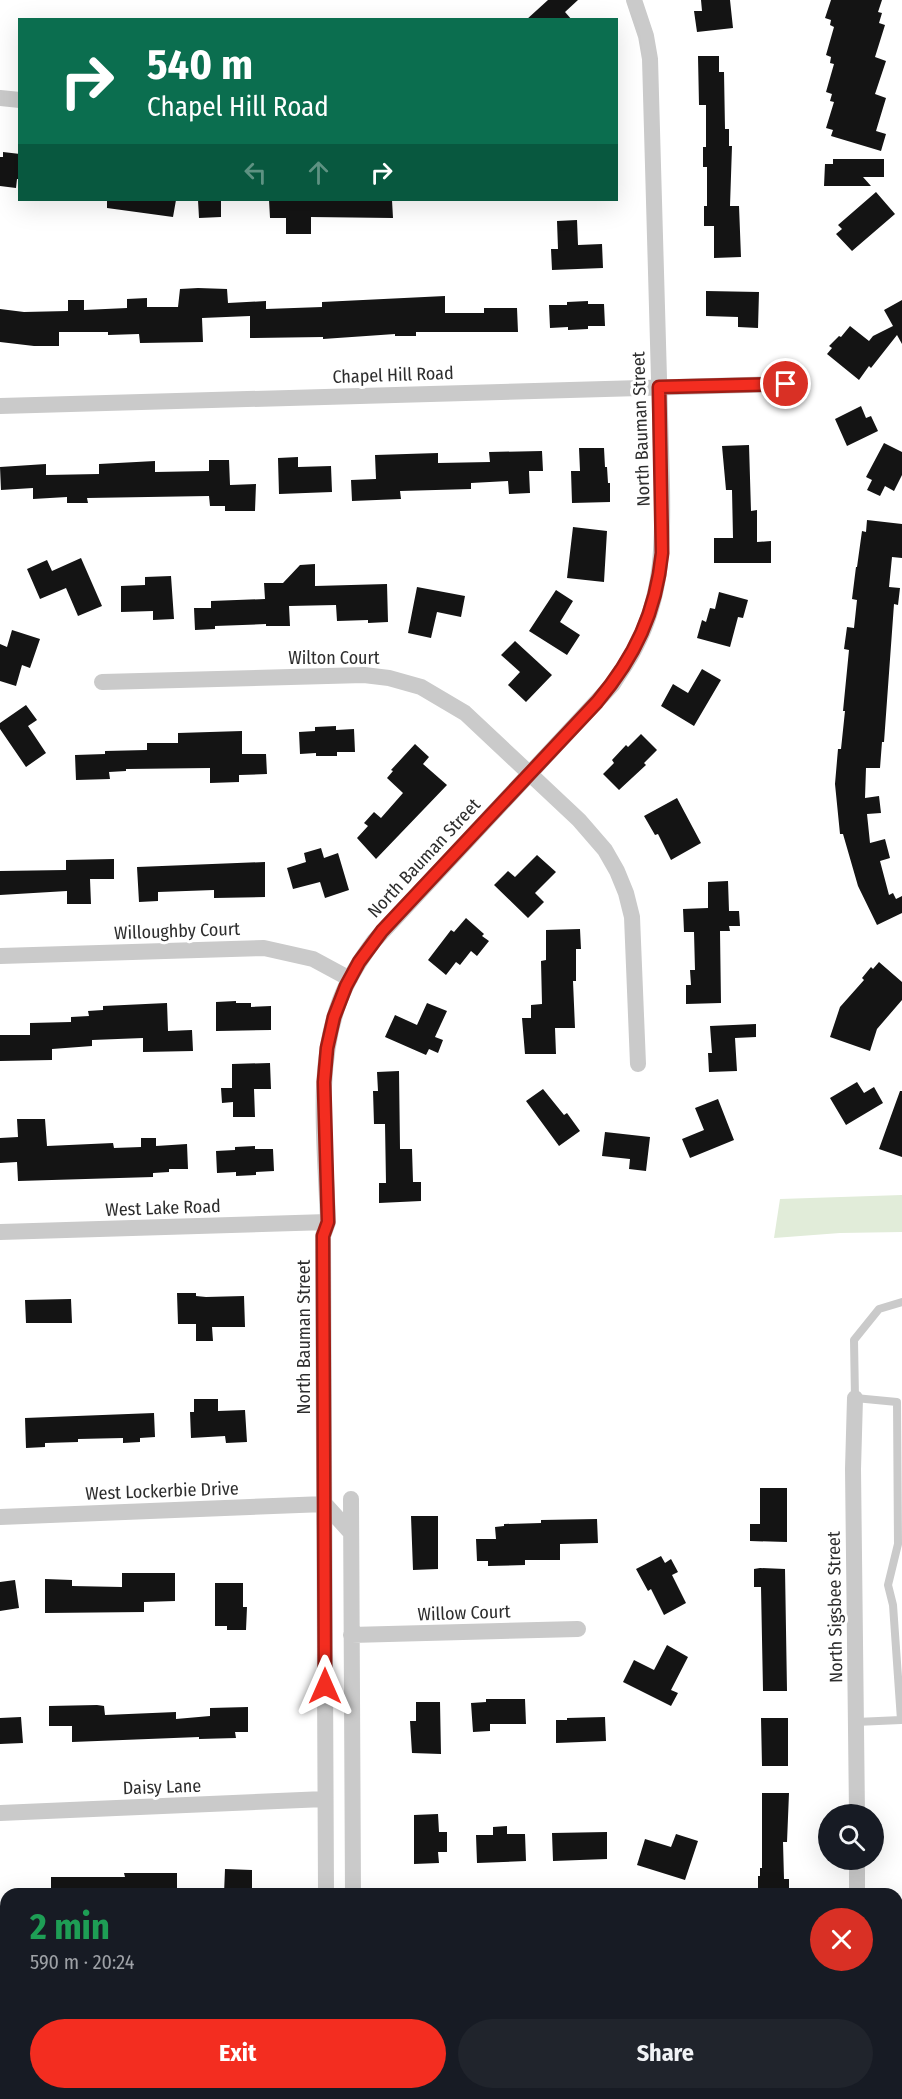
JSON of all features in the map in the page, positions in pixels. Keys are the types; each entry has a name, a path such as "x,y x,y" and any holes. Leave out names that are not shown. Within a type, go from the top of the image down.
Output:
{"street":[{"name":"North Bauman Street","path":"326,1888 323,1236 328,1222 324,1073 330,1032 339,1001 350,979 359,962 382,931 613,684 635,649 651,611 659,578 663,537 650,59 644,27 634,0"},
{"path":"0,98 18,100"},
{"name":"Chapel Hill Road","path":"0,406 786,384"},
{"name":"Wilton Court","path":"102,682 347,675 389,678 421,687 452,703 472,718 579,820 600,843 617,871 626,894 633,925 638,1064"},
{"name":"Willoughby Court","path":"0,956 264,948 313,959 350,979"},
{"name":"West Lake Road","path":"0,1232 328,1222"},
{"name":"North Sigsbee Street","path":"855,1398 857,1804"},
{"path":"351,1499 353,1888"},
{"path":"325,1504 351,1533"},
{"name":"West Lockerbie Drive","path":"0,1517 325,1504"},
{"name":"Willow Court","path":"351,1635 578,1629"},
{"name":"Daisy Lane","path":"0,1813 325,1799"},
{"path":"857,1870 857,1888"}],"lane":[{"path":"856,1722 902,1721 893,1605 888,1585 898,1544 897,1402 855,1398 854,1340 879,1309 902,1302"}],"green space":[{"path":"902,1195 902,1232 840,1233 774,1238 780,1199"}],"building":[{"path":"548,0 578,0 565,12 570,18 528,18"},
{"path":"701,0 730,0 733,28 697,32 694,11 702,11"},
{"path":"831,0 882,0 878,12 882,13 879,23 885,25 875,57 886,61 875,94 886,98 876,131 886,134 881,151 831,136 833,130 826,128 834,102 830,101 832,94 826,92 834,64 830,63 831,57 826,55 834,27 830,25 831,20 825,18"},
{"path":"698,56 719,56 719,72 724,72 725,129 729,129 729,146 732,146 730,206 739,206 741,257 714,258 714,226 704,226 704,206 707,206 707,167 703,167 703,147 706,147 706,105 699,105"},
{"path":"3,152 18,154 16,188 0,186 0,157 3,157"},
{"path":"833,159 884,159 884,177 863,177 871,186 824,186 825,164 833,164"},
{"path":"876,192 895,214 852,251 836,234 842,229 838,225"},
{"path":"107,201 176,201 173,217 107,208"},
{"path":"198,201 221,201 221,217 199,218"},
{"path":"269,201 392,201 393,218 311,217 311,234 286,234 286,218 270,218"},
{"path":"577,220 578,245 602,244 603,268 552,270 551,249 558,249 557,221"},
{"path":"180,289 227,289 228,303 266,301 266,309 322,307 322,302 445,296 445,313 484,313 484,308 517,308 518,332 416,332 416,336 395,336 395,334 323,339 323,337 250,338 250,316 202,318 203,342 140,343 139,334 59,332 59,346 0,342 0,309 24,312 68,311 68,300 84,300 84,310 127,308 127,299 147,298 147,307 178,307"},
{"path":"706,291 759,292 758,328 738,327 738,317 706,316"},
{"path":"902,300 902,344 897,335 859,380 827,354 832,348 829,346 850,326 869,341 873,336 893,326 884,310"},
{"path":"588,301 588,304 604,304 605,326 588,326 588,329 568,330 568,327 550,328 549,305 567,305 567,302"},
{"path":"861,406 866,418 871,416 878,431 847,446 835,419"},
{"path":"884,443 902,452 902,475 894,491 885,486 880,496 867,490 872,480 866,477"},
{"path":"749,445 751,511 757,510 757,542 771,541 771,563 714,563 714,538 733,538 732,490 726,490 722,446"},
{"path":"579,448 604,448 605,467 607,467 608,483 610,483 610,502 572,503 571,471 580,471"},
{"path":"542,451 543,471 529,471 530,493 509,494 508,481 471,483 471,489 400,491 401,499 352,501 351,480 376,479 375,455 438,453 438,463 490,462 489,452"},
{"path":"298,457 298,467 331,466 332,492 279,494 278,458"},
{"path":"209,460 229,460 230,485 256,484 255,511 225,511 225,506 210,506 209,496 87,498 88,503 67,503 67,497 33,499 33,488 1,490 0,467 46,464 46,475 99,474 99,464 155,461 155,472 209,471"},
{"path":"867,520 902,524 902,558 892,557 889,587 900,588 898,605 894,604 884,742 882,742 880,768 866,768 865,798 879,796 881,813 867,814 870,843 885,839 890,858 880,861 889,895 893,893 896,899 902,896 902,913 877,925 858,886 843,834 840,834 835,784 845,711 843,711 849,650 844,649 847,627 854,628 857,600 852,599 862,531 866,532"},
{"path":"573,527 607,531 604,582 567,578"},
{"path":"81,558 102,606 78,616 66,588 40,599 27,569 47,560 52,571"},
{"path":"315,564 315,586 387,584 388,622 337,621 336,605 289,606 290,626 266,626 266,624 215,626 215,629 195,630 194,608 211,608 211,601 265,599 264,583 283,583 300,565"},
{"path":"171,576 174,619 153,620 153,611 121,612 121,586 145,585 145,577"},
{"path":"417,587 465,596 461,617 437,612 431,638 408,633"},
{"path":"556,590 573,601 560,622 580,635 567,655 529,631"},
{"path":"719,592 748,600 743,618 738,617 730,647 697,638 702,620 706,622 710,608 715,609"},
{"path":"12,630 40,639 30,668 22,665 16,686 0,681 0,644 7,647"},
{"path":"515,641 552,675 526,702 508,685 520,672 501,655"},
{"path":"702,669 721,680 694,726 661,706 673,684 688,693"},
{"path":"26,705 37,720 28,726 46,753 26,767 0,729 0,723"},
{"path":"336,726 336,730 354,729 355,752 337,752 337,756 316,756 316,753 300,754 299,732 315,731 315,727"},
{"path":"242,731 242,754 266,754 267,774 239,775 239,782 210,783 210,768 126,769 126,771 109,772 110,779 76,780 75,755 105,754 105,751 147,750 147,743 178,743 178,733"},
{"path":"641,734 657,750 644,763 646,765 619,790 603,774 626,745 628,747"},
{"path":"415,744 429,757 423,764 447,785 376,859 357,838 368,826 364,823 374,812 381,818 403,793 387,778 393,771 391,770"},
{"path":"677,798 701,843 671,860 658,834 655,835 644,816"},
{"path":"321,848 324,858 338,853 349,890 325,898 320,882 293,889 287,868 306,862 304,853"},
{"path":"537,855 556,872 535,893 544,902 528,918 494,885 508,871 515,877"},
{"path":"114,859 114,879 90,879 91,904 67,904 67,891 0,895 0,871 66,870 66,860"},
{"path":"265,862 265,897 214,898 214,890 158,892 158,901 139,902 137,867"},
{"path":"728,881 729,911 739,911 740,926 729,926 730,931 720,931 721,1003 686,1004 686,985 691,985 690,970 695,970 694,932 684,932 683,909 708,908 708,882"},
{"path":"466,918 489,941 477,956 471,951 460,965 456,962 446,975 428,960 451,930 454,932"},
{"path":"580,929 581,949 576,949 576,981 573,981 575,1028 555,1028 556,1054 525,1054 522,1018 531,1018 531,1005 542,1004 541,961 546,960 546,930"},
{"path":"879,962 902,982 902,1000 877,1029 870,1051 830,1037 840,1007 864,980 862,978 871,967 873,969"},
{"path":"236,1001 236,1003 251,1003 251,1007 271,1006 271,1030 216,1031 216,1002"},
{"path":"167,1003 168,1031 192,1030 193,1051 143,1052 143,1038 92,1040 92,1046 52,1049 52,1060 0,1061 0,1035 30,1035 30,1023 71,1022 71,1017 89,1016 88,1011 103,1010 103,1006"},
{"path":"427,1003 447,1011 435,1037 443,1040 438,1053 429,1049 426,1055 385,1037 395,1015 417,1025"},
{"path":"756,1024 756,1037 735,1038 737,1071 709,1072 708,1053 712,1053 710,1026"},
{"path":"270,1063 271,1089 254,1089 255,1117 233,1117 233,1102 222,1103 221,1088 232,1088 232,1064"},
{"path":"399,1071 400,1149 412,1149 413,1182 421,1182 421,1201 379,1203 379,1183 386,1183 385,1124 374,1124 373,1091 378,1091 377,1072"},
{"path":"857,1082 864,1093 874,1087 883,1103 846,1125 830,1098"},
{"path":"543,1089 564,1115 567,1113 580,1131 559,1146 526,1101"},
{"path":"900,1091 902,1091 902,1157 879,1149"},
{"path":"718,1099 734,1140 690,1158 682,1139 704,1130 695,1108"},
{"path":"17,1119 45,1119 47,1146 113,1143 114,1148 141,1147 141,1138 156,1138 156,1146 187,1144 188,1169 169,1169 169,1172 153,1173 153,1177 18,1181 17,1162 0,1163 0,1138 18,1137"},
{"path":"605,1132 650,1137 646,1171 629,1169 630,1159 602,1156"},
{"path":"255,1146 255,1149 273,1149 274,1171 236,1176 236,1172 217,1173 216,1151"},
{"path":"177,1293 196,1293 196,1296 206,1297 244,1296 245,1327 212,1327 213,1341 196,1341 196,1324 178,1324"},
{"path":"71,1299 72,1323 26,1323 25,1300"},
{"path":"194,1399 218,1399 218,1411 245,1410 247,1442 226,1443 225,1436 191,1438 190,1412 194,1412"},
{"path":"154,1413 155,1437 140,1438 140,1442 123,1443 123,1438 78,1439 78,1442 45,1443 45,1447 26,1448 25,1418"},
{"path":"760,1488 787,1488 787,1542 750,1541 750,1524 760,1524"},
{"path":"411,1516 438,1516 438,1569 413,1570"},
{"path":"597,1519 598,1543 560,1544 560,1560 525,1560 525,1565 488,1566 488,1561 477,1561 476,1539 496,1539 495,1527 504,1526 504,1524 541,1523 541,1520"},
{"path":"661,1556 665,1563 671,1559 678,1572 672,1575 686,1603 664,1615 651,1589 648,1591 636,1569"},
{"path":"754,1569 785,1569 787,1691 763,1691 761,1587 754,1587"},
{"path":"122,1573 175,1573 175,1601 144,1602 144,1612 45,1613 45,1579 72,1580 72,1586 122,1587"},
{"path":"15,1580 19,1608 0,1611 0,1582"},
{"path":"215,1583 243,1583 243,1607 247,1607 246,1630 227,1630 227,1626 215,1626"},
{"path":"667,1645 688,1657 671,1690 678,1693 671,1706 623,1682 634,1660 654,1670"},
{"path":"486,1699 525,1699 526,1724 490,1724 490,1731 473,1732 471,1703 486,1702"},
{"path":"416,1702 440,1702 441,1754 412,1753 410,1721 416,1721"},
{"path":"49,1706 104,1706 105,1715 176,1712 176,1719 210,1716 210,1708 248,1707 248,1732 235,1732 236,1738 199,1739 199,1737 72,1742 72,1726 49,1726"},
{"path":"21,1717 23,1743 0,1744 0,1718"},
{"path":"605,1717 606,1741 556,1743 556,1720"},
{"path":"761,1718 788,1718 788,1766 762,1766"},
{"path":"762,1793 789,1793 787,1842 783,1842 784,1879 789,1879 789,1888 758,1888 758,1876 762,1868"},
{"path":"438,1814 439,1832 447,1832 447,1852 438,1852 439,1863 414,1864 414,1815"},
{"path":"507,1826 507,1834 525,1834 526,1861 477,1863 476,1835 493,1835 493,1827"},
{"path":"607,1832 607,1859 553,1861 552,1833"},
{"path":"676,1834 698,1841 685,1880 637,1865 645,1839 671,1847"},
{"path":"225,1869 252,1870 252,1888 224,1888"},
{"path":"124,1873 177,1873 177,1888 51,1888 51,1877 125,1877"}],"route":[{"path":"325,1686 323,1236 328,1222 324,1073 330,1032 339,1001 352,973 382,931 597,702 613,684 635,649 656,595 662,553 659,387 786,384"}]}
